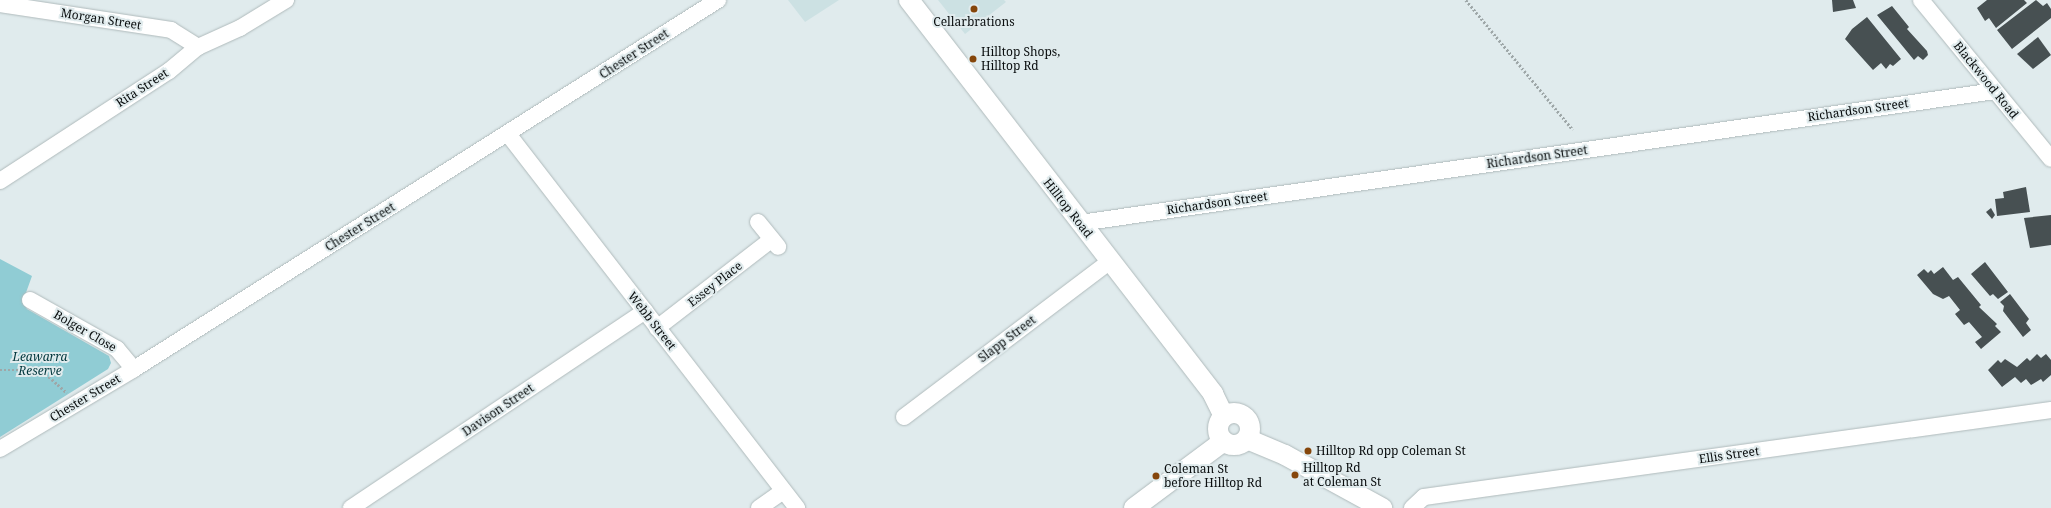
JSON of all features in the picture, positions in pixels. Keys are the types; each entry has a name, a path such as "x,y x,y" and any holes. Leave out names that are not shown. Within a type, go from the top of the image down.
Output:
{"street":[{"name":"Rita Street","path":"0,180 169,71 198,47 240,28 286,0"},
{"name":"Chester Street","path":"0,449 134,369 718,0"},
{"name":"Hilltop Road","path":"909,0 1213,394 1224,417"},
{"name":"Blackwood Road","path":"1921,0 2051,159"},
{"name":"Morgan Street","path":"0,4 172,30 198,47"},
{"name":"Richardson Street","path":"1080,223 1995,91"},
{"name":"Webb Street","path":"508,134 797,508"},
{"name":"Essey Place","path":"657,328 775,243 758,222"},
{"name":"Slapp Street","path":"904,417 1110,261"},
{"name":"Bolger Close","path":"30,300 117,349 134,369"},
{"name":"Davison Street","path":"351,508 645,311"},
{"name":"Ellis Street","path":"1412,508 1424,497 2051,410"},
{"path":"1224,441 1219,427 1224,417 1234,413 1244,416 1249,424 1248,439"},
{"path":"1224,441 1238,445 1248,439"},
{"path":"1248,439 1285,455 1382,508"},
{"path":"1134,508 1224,441"},
{"path":"759,508 783,491"}],"path":[{"path":"1466,0 1573,130"},
{"path":"0,370 23,368 46,374 65,390 75,403"}],"shaded area":[{"path":"788,0 839,0 805,22"},
{"path":"938,0 1004,0 1006,2 965,34"}],"green space":[{"name":"Leawarra Reserve","path":"0,259 32,276 23,301 27,309 109,356 111,363 108,369 0,437"}],"building":[{"path":"1832,0 1853,0 1856,8 1833,12"},
{"path":"1987,0 2024,0 2027,3 1996,28 1989,18 1985,21 1977,8"},
{"path":"2036,0 2043,6 2047,3 2051,9 2051,18 2012,49 1997,30"},
{"path":"1892,6 1909,27 1907,29 1927,51 1928,55 1923,60 1918,56 1914,60 1877,15"},
{"path":"1867,17 1901,59 1893,66 1890,64 1886,69 1881,63 1873,70 1845,39 1852,29"},
{"path":"2038,37 2051,55 2033,69 2017,54"},
{"path":"2026,187 2030,212 1997,216 1995,199 2004,198 2003,192"},
{"path":"1991,208 1995,215 1992,219 1986,212"},
{"path":"2051,215 2051,245 2030,248 2024,218"},
{"path":"1985,262 2008,292 1998,299 1993,294 1990,296 1971,274"},
{"path":"1943,267 1953,280 1958,277 1981,305 1979,307 1997,324 1995,326 2001,332 1981,349 1975,342 1982,337 1969,322 1964,325 1955,314 1960,310 1949,296 1943,299 1933,294 1917,275 1924,269 1928,273 1931,270 1934,274"},
{"path":"2010,294 2029,319 2026,323 2031,330 2023,337 2003,311 2004,306 2000,302"},
{"path":"2037,354 2041,358 2046,354 2051,360 2051,375 2043,382 2041,379 2031,385 2026,379 2021,383 2015,377 2002,387 1988,370 1998,360 2001,363 2005,359 2017,367 2027,358 2030,361"}],"place":[{"name":"Cellarbrations","path":"974,9"},
{"name":"Hilltop Shops, Hilltop Rd","path":"973,59"},
{"name":"Hilltop Rd opp Coleman St","path":"1308,451"},
{"name":"Hilltop Rd at Coleman St","path":"1295,475"},
{"name":"Coleman St before Hilltop Rd","path":"1156,476"}]}
